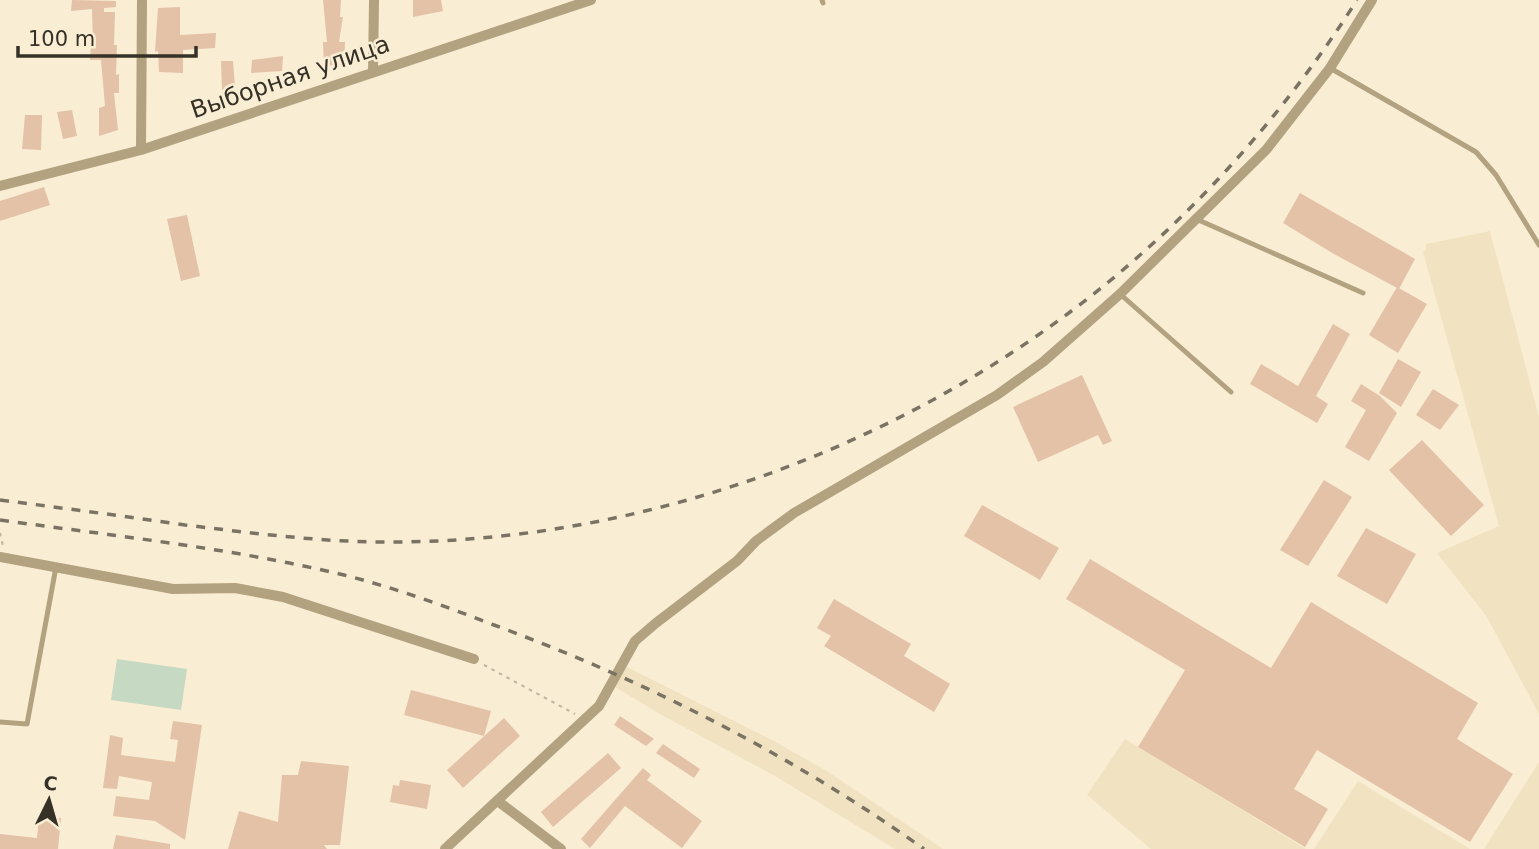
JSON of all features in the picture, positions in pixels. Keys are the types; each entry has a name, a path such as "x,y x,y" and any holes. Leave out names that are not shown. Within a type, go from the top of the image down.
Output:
{"street":[{"path":"141,150 142,0"},
{"path":"373,71 374,0"},
{"name":"Выборная улица","path":"0,186 141,150 591,0"},
{"path":"445,849 499,802 599,706 635,641 794,513 997,395 1043,362 1120,294 1194,218 1266,150 1330,68 1372,0"},
{"path":"3,557 173,589 235,588 283,597 474,659"},
{"path":"499,802 561,849"}],"lane":[{"path":"1330,68 1476,152 1496,175 1539,245"},
{"path":"1194,218 1363,293"},
{"path":"1120,294 1231,392"},
{"path":"0,722 27,723 56,567"}],"path":[{"path":"0,533 3,557"},
{"path":"474,659 584,719"}],"shaded area":[{"path":"1490,231 1539,417 1539,714 1487,617 1437,553 1499,526 1423,252 1426,250 1426,244"},
{"path":"625,666 772,740 827,771 943,849 895,849 775,776 658,713 615,687"},
{"path":"1125,739 1306,849 1151,849 1087,795"},
{"path":"1539,762 1539,849 1484,849"},
{"path":"1358,781 1470,849 1314,849"}],"green space":[{"path":"117,659 187,669 181,710 111,700"}],"building":[{"path":"72,0 116,1 116,7 104,8 104,12 115,12 114,45 117,45 116,75 119,74 119,93 114,93 118,130 99,136 99,108 105,106 101,60 90,60 93,45 92,9 71,11"},
{"path":"323,0 341,0 340,17 343,17 339,42 345,42 344,64 324,66 323,42 327,42"},
{"path":"413,0 441,0 443,11 413,17"},
{"path":"180,7 180,35 216,33 215,48 183,50 183,73 159,72 158,51 155,52 158,8"},
{"path":"283,56 282,71 251,73 252,60"},
{"path":"221,61 233,61 235,87 222,90"},
{"path":"72,110 77,136 63,139 57,112"},
{"path":"25,115 42,115 41,150 22,149"},
{"path":"44,187 50,205 0,221 0,201"},
{"path":"1300,193 1415,259 1399,289 1283,223"},
{"path":"187,215 200,276 181,281 167,219"},
{"path":"1397,287 1427,304 1398,353 1369,335"},
{"path":"1333,324 1350,334 1316,396 1328,404 1317,423 1250,384 1261,364 1298,386"},
{"path":"1398,359 1421,372 1401,407 1379,393"},
{"path":"1082,375 1112,441 1103,445 1098,435 1038,462 1013,407"},
{"path":"1361,384 1380,396 1397,413 1369,461 1345,447 1366,410 1351,401"},
{"path":"1433,389 1459,405 1440,430 1416,415"},
{"path":"1422,440 1484,505 1451,536 1389,470"},
{"path":"1324,480 1352,497 1308,566 1280,550"},
{"path":"982,505 1059,548 1040,580 964,536"},
{"path":"1366,528 1416,554 1387,604 1337,576"},
{"path":"1090,559 1271,668 1311,602 1478,703 1457,739 1513,774 1470,842 1317,750 1294,789 1328,809 1305,847 1138,747 1185,670 1066,599"},
{"path":"834,599 911,644 904,656 950,684 934,712 824,646 831,636 817,628"},
{"path":"411,690 491,711 484,736 404,715"},
{"path":"620,716 654,739 646,746 614,725"},
{"path":"504,718 520,736 463,788 447,770"},
{"path":"173,721 202,725 185,840 155,821 113,816 116,796 149,800 152,782 119,776 117,789 103,788 110,735 123,738 121,755 175,762 178,740 170,739"},
{"path":"663,744 700,769 694,778 656,753"},
{"path":"608,753 621,768 553,827 541,812"},
{"path":"301,761 349,766 340,845 324,845 327,849 228,849 239,811 278,822 282,775 298,775"},
{"path":"643,768 651,775 647,780 702,821 682,848 625,806 590,848 581,839"},
{"path":"400,780 431,785 427,809 390,802 393,785 399,786"},
{"path":"39,815 61,818 58,849 0,849 0,834 37,838"},
{"path":"116,835 170,844 170,849 113,849"}],"railway":[{"path":"0,500 260,534 387,542 483,538 579,525 675,504 768,474 859,437 946,393 1028,342 1106,284 1177,221 1243,152 1303,78 1357,0"},
{"path":"0,520 259,557 344,575 438,604 607,670 716,723 822,782 924,849"}]}
